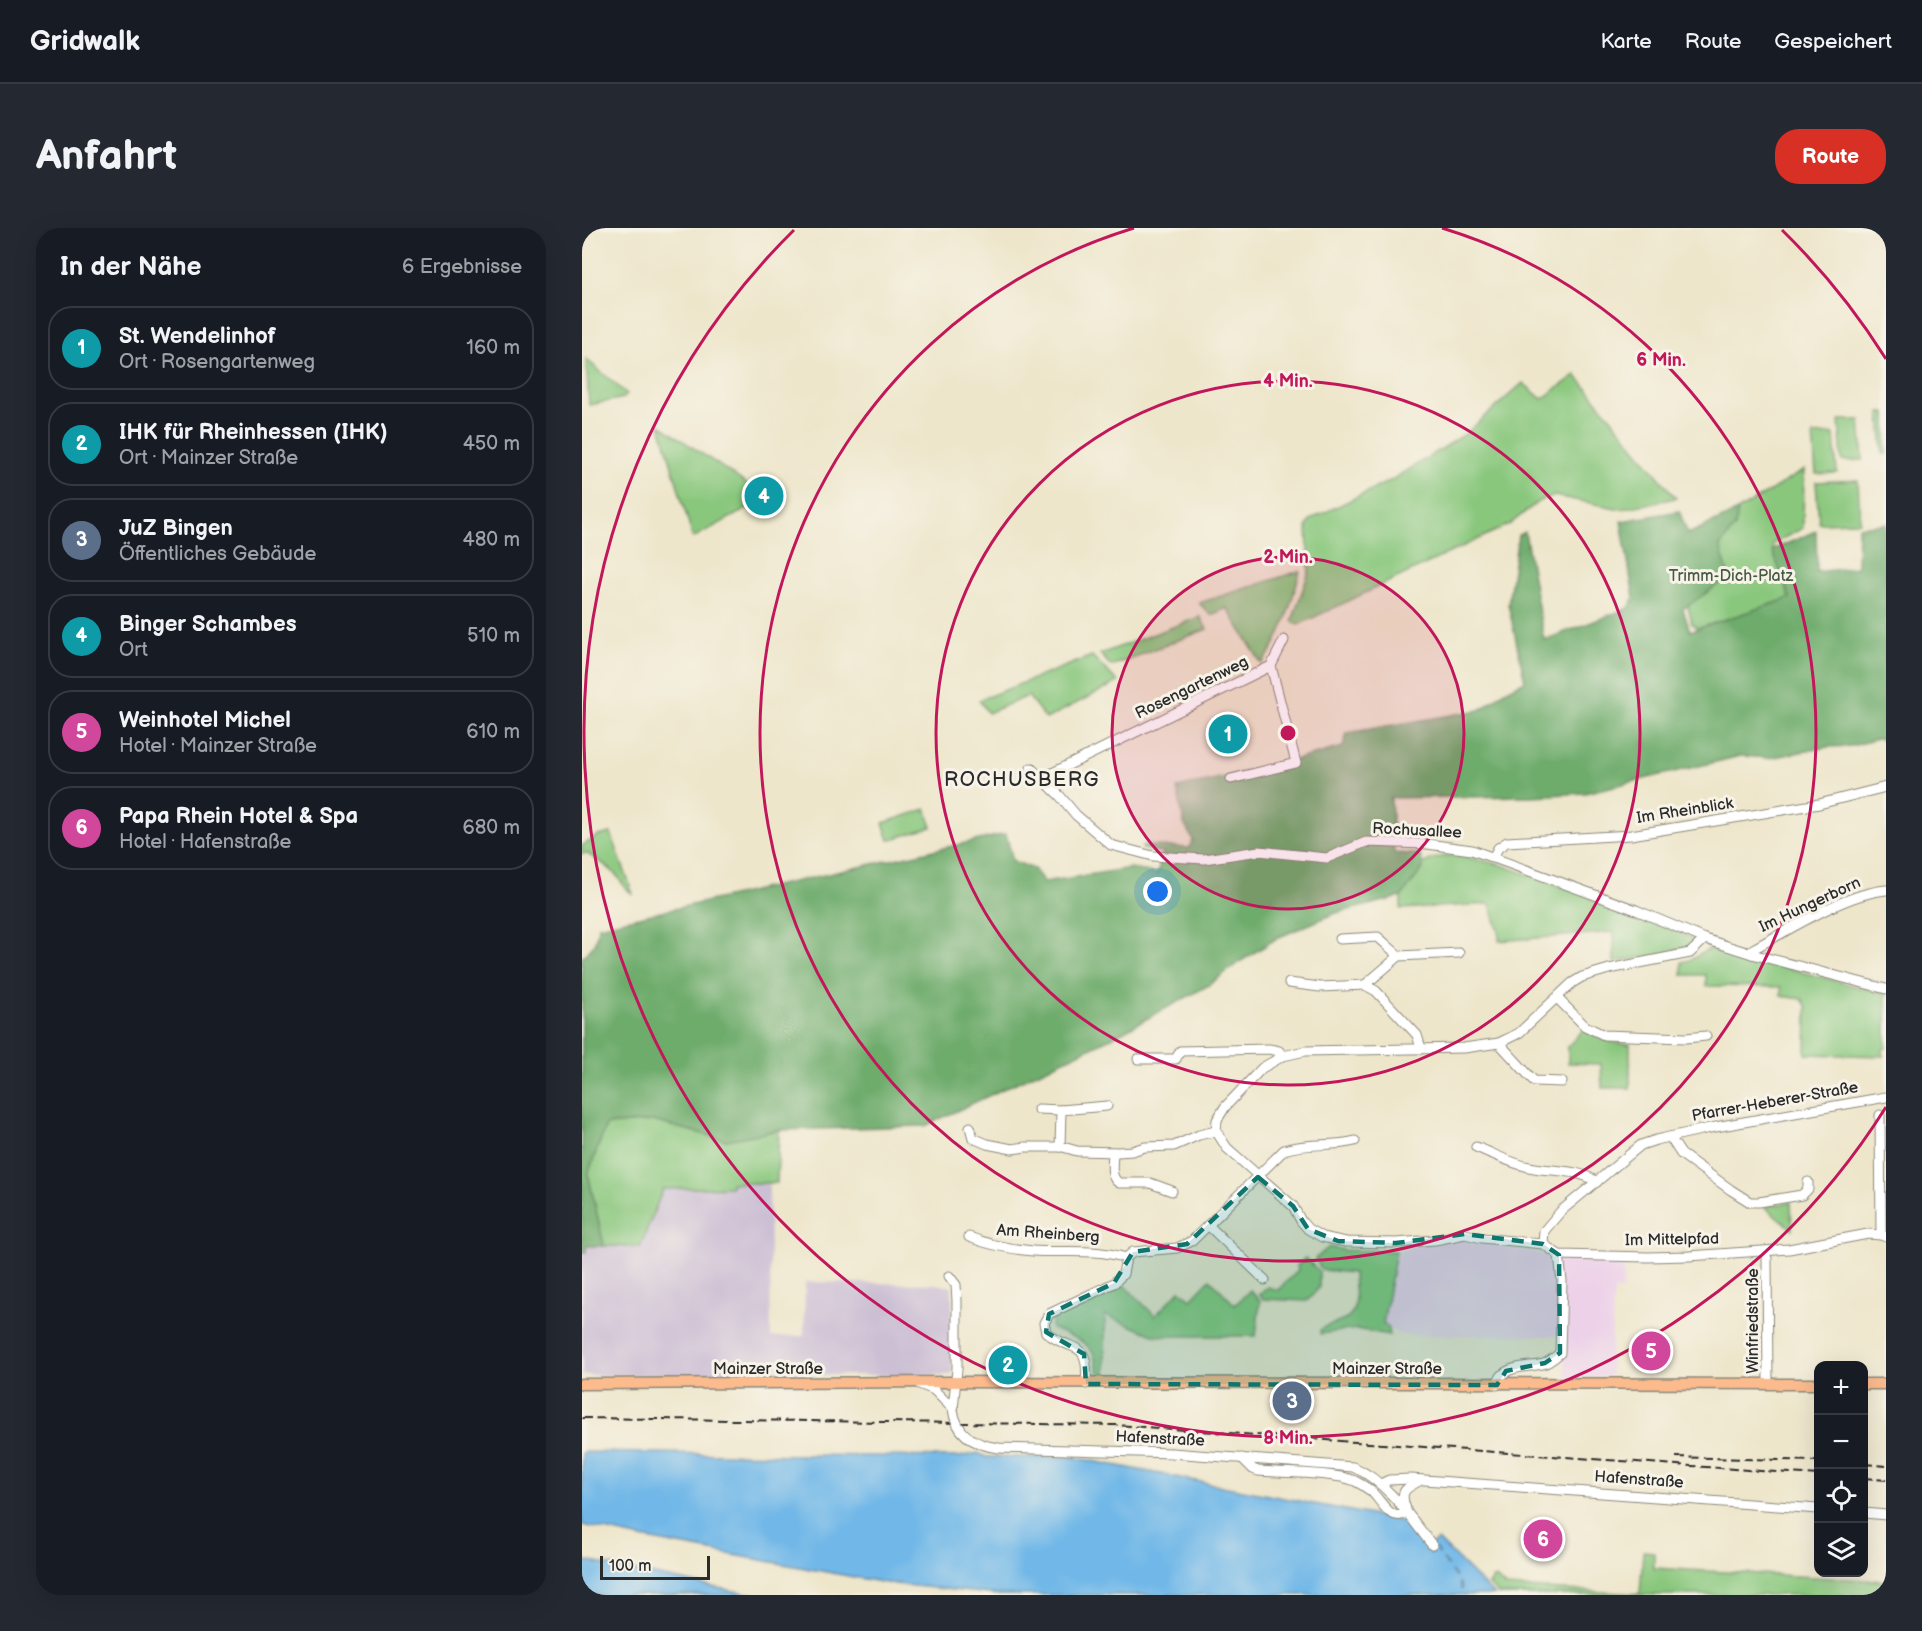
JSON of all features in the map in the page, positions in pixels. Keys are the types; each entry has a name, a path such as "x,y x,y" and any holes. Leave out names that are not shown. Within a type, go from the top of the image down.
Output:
{"main road":[{"name":"Mainzer Straße","path":"582,1384 919,1384 954,1382 1814,1384"},
{"path":"1868,1384 1886,1384"}],"street":[{"path":"1271,666 1284,640"},
{"name":"Rosengartenweg","path":"1042,778 1271,666 1296,763 1231,778"},
{"name":"Rochusallee","path":"1031,768 1076,815 1111,845 1153,856 1204,859 1258,851 1327,858 1366,842 1427,844 1472,850 1636,910 1705,939 1752,954 1886,989"},
{"name":"Im Rheinblick","path":"1493,858 1498,848 1507,842 1631,835 1819,804 1886,787"},
{"name":"Im Hungerborn","path":"1752,954 1753,949 1847,900 1870,892 1886,890"},
{"path":"1340,939 1378,937 1399,956"},
{"path":"1497,1384 1498,1379 1506,1371 1545,1363 1560,1353 1562,1281 1559,1255 1543,1244 1465,1234 1436,1240 1396,1243 1338,1241 1314,1234 1301,1221 1293,1206 1227,1148 1216,1131 1217,1120 1225,1107 1262,1068 1283,1056 1305,1051 1464,1048 1498,1043 1519,1033 1572,983 1590,973 1690,952 1705,939"},
{"path":"1365,985 1399,956 1459,953"},
{"path":"1289,983 1320,987 1365,985 1376,991 1418,1035 1421,1048"},
{"path":"1557,999 1585,1026 1604,1035 1686,1038 1706,1036"},
{"path":"1498,1043 1534,1082 1562,1082"},
{"path":"1138,1059 1176,1059 1180,1051 1269,1049 1280,1052 1283,1056"},
{"name":"Pfarrer-Heberer-Straße","path":"1543,1244 1543,1235 1547,1226 1561,1211 1641,1145 1710,1128 1886,1096"},
{"path":"1038,1109 1061,1110 1107,1106"},
{"path":"1060,1147 1061,1110"},
{"path":"1880,1115 1883,1148 1884,1236"},
{"path":"970,1127 973,1138 1000,1147 1012,1149 1060,1147 1077,1151 1113,1152 1132,1151 1145,1147 1174,1146 1198,1135 1216,1131"},
{"path":"1670,1137 1681,1154 1750,1202 1802,1195 1809,1189 1809,1182"},
{"name":"Am Rheinberg","path":"969,1237 986,1244 1033,1251 1107,1253 1126,1258 1133,1252 1182,1247 1192,1241 1284,1150 1293,1147 1355,1142"},
{"path":"1476,1147 1521,1165 1575,1173 1597,1182"},
{"path":"1113,1152 1113,1175 1119,1183 1150,1183 1172,1191"},
{"path":"1208,1225 1265,1280"},
{"name":"Im Mittelpfad","path":"1559,1255 1647,1257 1723,1254 1789,1249 1868,1234 1884,1236"},
{"path":"1086,1384 1087,1364 1084,1354 1048,1335 1044,1328 1045,1319 1049,1314 1114,1283 1123,1274 1126,1258"},
{"name":"Winfriedstraße","path":"1767,1258 1768,1384"},
{"path":"949,1276 956,1285 957,1301 957,1370 954,1382"},
{"name":"Hafenstraße","path":"954,1382 954,1416 965,1435 973,1442 984,1446 1172,1453 1344,1466 1361,1470 1381,1484 1432,1545"},
{"name":"Hafenstraße","path":"919,1384 934,1390 953,1409"},
{"path":"1242,1458 1252,1469 1258,1471 1353,1480 1371,1491 1390,1513 1402,1516 1407,1513 1402,1498 1403,1493 1421,1480"},
{"name":"Hafenstraße","path":"1381,1484 1389,1480 1421,1480 1814,1509"},
{"path":"1868,1513 1886,1515"}],"highlighted area":[{"path":"1258,1177 1293,1206 1308,1229 1338,1241 1396,1243 1465,1234 1543,1244 1559,1255 1560,1353 1545,1363 1506,1371 1497,1385 1086,1384 1084,1354 1046,1332 1049,1314 1114,1283 1133,1252 1187,1244"}],"shaded area":[{"path":"731,1183 769,1184 771,1337 804,1336 805,1282 934,1284 952,1287 952,1375 582,1375 582,1252 586,1252 586,1246 640,1247 662,1189 730,1187"},
{"path":"1463,1237 1553,1256 1624,1260 1623,1290 1614,1290 1610,1377 1565,1377 1565,1336 1400,1335 1383,1325 1396,1254 1409,1247"}],"green space":[{"path":"586,359 627,394 624,398 589,405"},
{"path":"1576,375 1676,498 1621,509 1555,496 1539,501 1510,524 1298,625 1292,621 1309,572 1307,526 1311,519 1390,481 1464,435 1523,383 1542,399"},
{"path":"1880,413 1886,413 1886,454 1883,454"},
{"path":"1839,420 1860,420 1863,460 1842,461"},
{"path":"660,425 767,498 693,538"},
{"path":"1834,434 1837,473 1816,474 1813,435"},
{"name":"Trimm-Dich-Platz","path":"1804,470 1803,528 1772,544 1797,598 1710,636 1692,624 1675,549"},
{"path":"1858,480 1860,522 1819,523 1816,482"},
{"path":"1679,511 1688,534 1738,511 1735,527 1720,546 1729,577 1683,609 1690,631 1790,598 1772,550 1816,531 1817,572 1857,567 1858,527 1886,524 1886,740 1877,739 1852,746 1828,747 1769,758 1741,756 1585,793 1391,798 1394,853 1420,854 1423,868 1401,897 1336,913 1277,938 1209,985 1115,1036 925,1126 779,1130 726,1140 653,1121 606,1125 588,1174 604,1246 586,1246 586,1252 582,1252 582,957 594,944 598,926 1006,834 1013,861 1034,869 1044,882 1131,868 1157,874 1163,853 1142,849 1143,845 1189,848 1193,840 1184,824 1177,788 1343,747 1347,733 1480,710 1505,691 1525,681 1508,604 1518,535 1525,532 1544,640 1629,608 1634,598 1621,521"},
{"path":"1300,571 1281,631 1262,664 1227,608 1211,615 1199,603"},
{"path":"1200,617 1207,629 1111,666 1100,654"},
{"path":"1092,656 1118,682 1046,719 1028,696 988,713 979,700"},
{"path":"926,809 932,827 889,840 883,823"},
{"path":"611,833 633,894 607,866 586,853 582,854 582,846 598,836"},
{"path":"1457,855 1499,864 1636,913 1696,940 1690,945 1670,952 1614,962 1614,932 1499,941 1499,932 1490,904 1401,909 1401,897 1423,868 1422,864 1439,857"},
{"path":"1714,949 1886,994 1886,1048 1883,1049 1883,1056 1806,1054 1807,1007 1802,999 1781,996 1781,987 1706,986 1706,975 1682,975 1682,962"},
{"path":"1584,1029 1606,1040 1630,1044 1630,1088 1602,1088 1601,1064 1568,1063 1568,1046"},
{"path":"653,1121 726,1140 779,1130 777,1183 731,1183 731,1187 663,1189 640,1247 604,1246 588,1174 606,1125"},
{"path":"1791,1202 1792,1229 1764,1206"},
{"path":"1329,1247 1344,1250 1396,1251 1383,1324 1389,1328 1389,1335 1357,1329 1320,1334 1322,1328 1350,1315 1355,1303 1353,1273 1322,1270 1315,1259"},
{"path":"1305,1258 1319,1271 1319,1288 1307,1301 1263,1299 1259,1294 1267,1287 1278,1290 1298,1270 1297,1266"},
{"path":"1210,1279 1235,1305 1250,1290 1260,1301 1256,1336 1153,1335 1105,1315 1105,1378 1097,1367 1095,1356 1090,1348 1051,1326 1054,1318 1116,1290 1123,1284 1155,1316 1180,1290 1191,1299"},
{"path":"1643,1551 1654,1552 1654,1568 1886,1581 1886,1595 1499,1595 1489,1585 1496,1578 1506,1587 1640,1594"}],"water":[{"path":"582,1452 959,1457 978,1453 986,1457 1073,1457 1407,1522 1427,1547 1438,1540 1494,1595 1000,1595 886,1583 582,1525"},
{"path":"582,1560 717,1588 758,1595 582,1595"}],"ferry route":[{"path":"1435,1548 1459,1582 1463,1595"}],"railway":[{"path":"582,1418 1116,1425 1814,1475"},
{"path":"1676,1457 1814,1461"},
{"path":"1868,1464 1886,1466"},
{"path":"1868,1478 1886,1480"}],"place":[{"name":"Binger Schambes","path":"764,496"},
{"name":"St. Wendelinhof","path":"1228,734"},
{"name":"Weinhotel Michel","path":"1651,1351"},
{"name":"IHK für Rheinhessen (IHK)","path":"1008,1365"},
{"name":"JuZ Bingen","path":"1292,1401"},
{"name":"Papa Rhein Hotel & Spa","path":"1543,1539"}],"district":[{"name":"ROCHUSBERG","path":"1022,780"}]}
